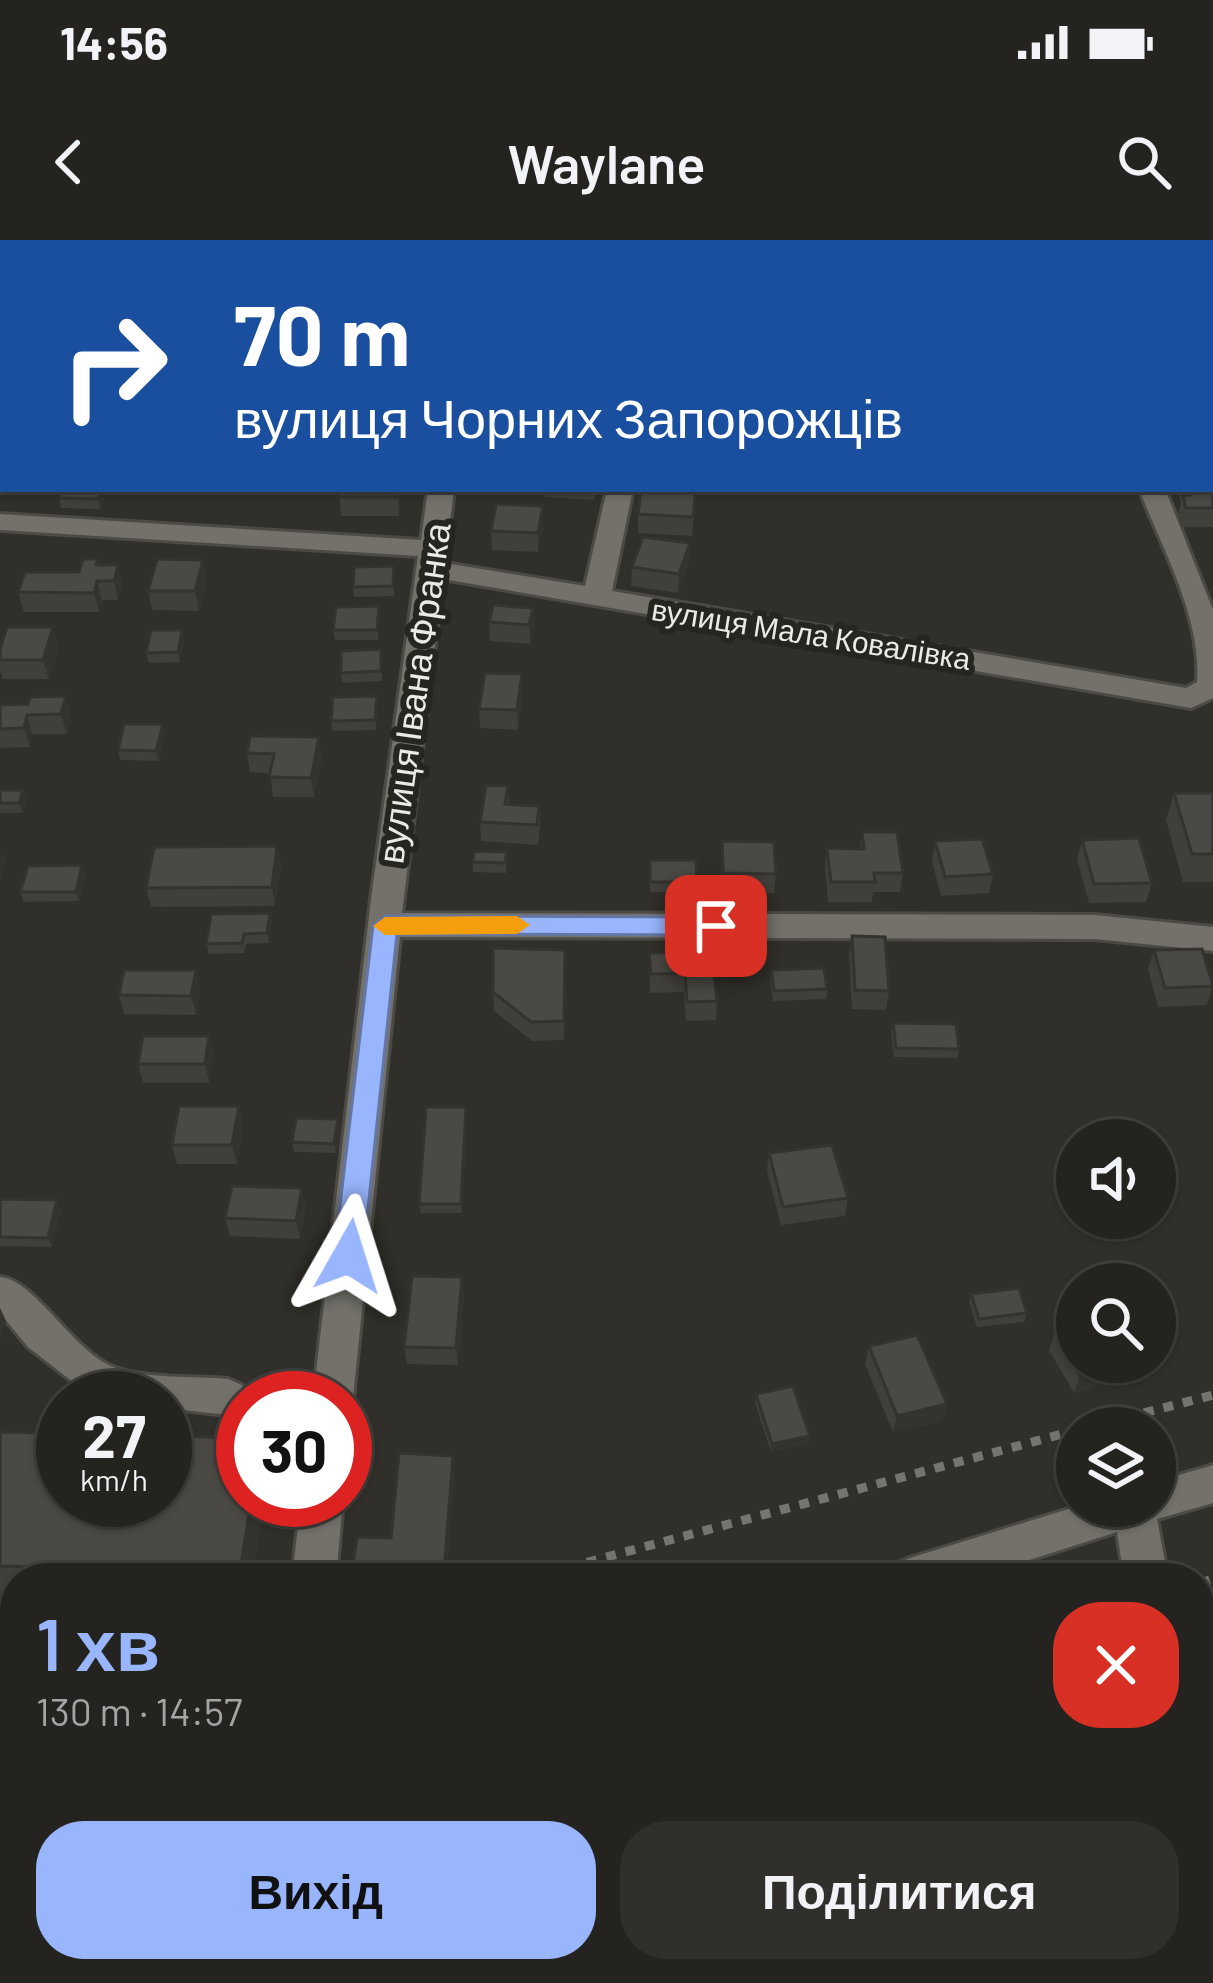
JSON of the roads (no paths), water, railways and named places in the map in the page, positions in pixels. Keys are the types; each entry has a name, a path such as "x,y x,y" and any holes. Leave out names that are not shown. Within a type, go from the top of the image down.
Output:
{"street":[{"name":"вулиця Івана Франка","path":"336,1371 385,925 441,492"},
{"path":"596,600 619,492"},
{"path":"1153,492 1192,587 1213,658"},
{"name":"вулиця Мала Ковалівка","path":"0,522 357,541 596,600 1190,698 1211,686 1213,658"},
{"path":"385,925 1095,927 1213,939"},
{"path":"0,1294 7,1293 42,1336 105,1384 216,1396"},
{"path":"1176,1495 1213,1484"},
{"path":"316,1563 319,1527"},
{"path":"958,1563 1073,1527"},
{"path":"1144,1527 1145,1563"}]}
